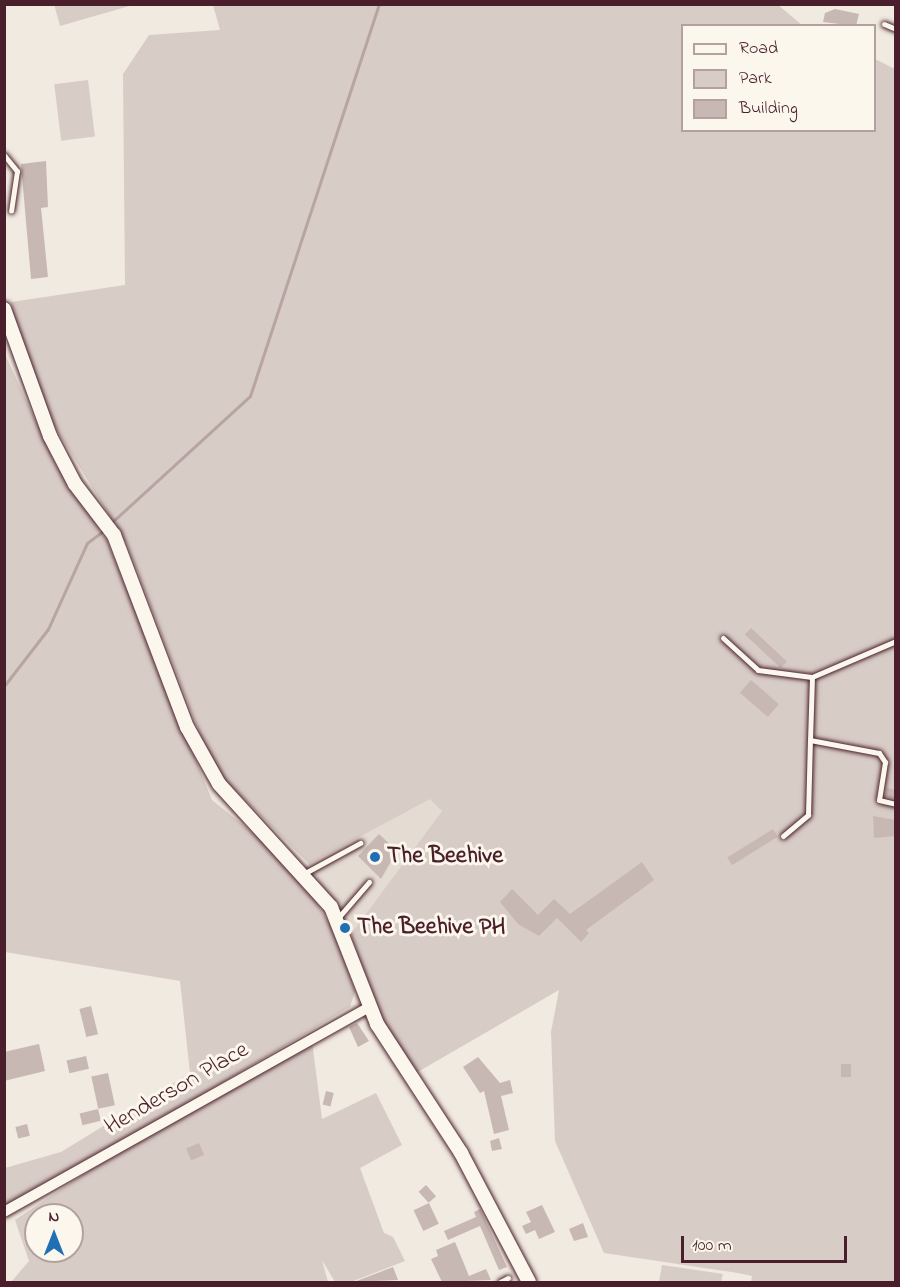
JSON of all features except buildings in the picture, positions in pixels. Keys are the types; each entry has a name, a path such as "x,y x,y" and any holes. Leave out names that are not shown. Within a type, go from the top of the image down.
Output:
{"street":[{"path":"4,309 7,331 50,436 75,484 114,535 187,727 219,783 305,873 337,919 369,1007 461,1153 529,1282"},
{"name":"Henderson Place","path":"7,1212 339,1019 369,1007"}],"lane":[{"path":"884,24 896,29"},
{"path":"4,155 16,171 11,210"},
{"path":"723,638 758,670 812,677 896,641"},
{"path":"783,836 808,815 812,677"},
{"path":"810,740 879,753 885,762 879,800 896,804"},
{"path":"305,873 360,843"},
{"path":"337,919 369,882"},
{"path":"500,1282 508,1278"}],"shaded area":[{"path":"431,798 442,811 351,934 309,864"}],"green space":[{"path":"54,4 133,4 133,5 60,26"},
{"path":"777,4 801,24 681,24 681,132 876,132 876,60 895,69 895,1282 751,1282 752,1276 738,1273 604,1253 555,1141 551,1032 559,990 416,1073 375,1010 351,934 442,811 430,799 309,864 223,778 200,734 127,544 47,414 18,341 11,302 125,285 123,74 149,35 220,30 213,5"},
{"path":"88,80 95,137 61,141 54,84"},
{"path":"4,352 56,465 107,541 212,800 294,866 333,930 355,991 350,1007 18,1204 5,1205 5,1168 61,1152 190,1073 180,981 5,952"},
{"path":"312,1041 322,1119 376,1093 402,1145 360,1168 384,1233 393,1237 405,1261 351,1282 335,1282 322,1260 328,1282 11,1282 27,1263 84,1263 84,1203 40,1203 114,1154"},
{"path":"24,1214 24,1246 15,1220"},
{"path":"662,1265 723,1274 721,1282 659,1282"}],"waterway":[{"path":"111,523 250,396 379,4"},
{"path":"4,686 48,629 87,543 104,530"}],"place":[{"name":"The Beehive","path":"375,857"},
{"name":"The Beehive PH","path":"345,928"}]}
